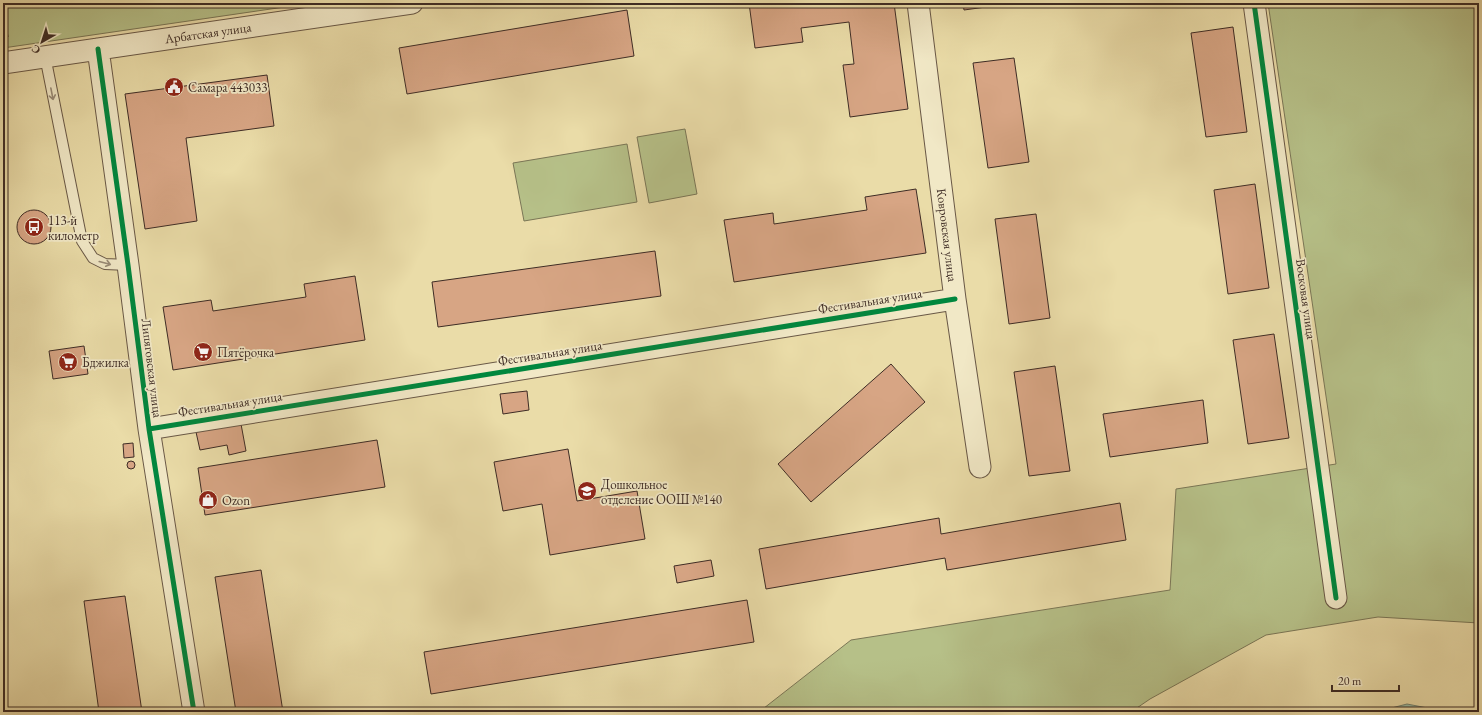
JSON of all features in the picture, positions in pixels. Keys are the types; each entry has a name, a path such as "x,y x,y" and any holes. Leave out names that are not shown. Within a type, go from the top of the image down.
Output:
{"street":[{"name":"Арбатская улица","path":"3,63 412,3"},
{"name":"Ковровская улица","path":"918,3 955,299 980,467"},
{"name":"Восковая улица","path":"1254,3 1336,598"},
{"name":"Липяговская улица","path":"98,49 149,429 194,712"},
{"name":"Фестивальная улица","path":"149,429 955,299"}],"lane":[{"path":"44,56 82,241 93,258 105,264 128,265"}],"shaded area":[{"path":"3,3 312,3 3,48"},
{"path":"1268,3 1479,3 1479,623 1378,617 1266,635 1150,699 1131,712 759,712 851,640 1170,590 1176,489 1336,464"},
{"path":"685,129 697,194 649,203 637,137"},
{"path":"627,144 637,202 524,221 513,163"},
{"path":"1407,704 1448,712 1376,712"}],"building":[{"path":"749,3 894,3 908,109 850,117 843,65 854,64 849,22 801,28 803,42 755,48"},
{"path":"963,3 1015,3 964,10"},
{"path":"627,10 634,56 407,94 399,48"},
{"path":"5,16 8,37 3,38 3,17"},
{"path":"1233,27 1247,132 1206,137 1191,33"},
{"path":"1014,58 1029,162 988,168 973,63"},
{"path":"267,75 274,126 186,138 197,221 145,229 125,94"},
{"path":"1255,184 1269,288 1228,294 1214,190"},
{"path":"916,189 926,253 734,282 724,220 773,213 774,224 867,210 865,197"},
{"path":"31,210 37,210 41,211 48,217 51,227 50,234 44,241 37,244 31,244 27,243 20,237 17,230 17,224 18,220 24,213"},
{"path":"1036,214 1050,318 1009,324 995,219"},
{"path":"655,251 661,296 438,327 432,282"},
{"path":"355,276 365,340 173,370 163,307 211,300 213,311 306,297 304,284"},
{"path":"1274,334 1289,438 1248,444 1233,340"},
{"name":"Бджилка","path":"84,346 88,374 53,379 49,351"},
{"path":"891,364 925,402 811,502 778,464"},
{"path":"1055,366 1070,471 1029,476 1014,372"},
{"path":"527,391 529,410 503,414 500,394"},
{"path":"1203,400 1208,443 1110,457 1103,414"},
{"path":"241,424 246,451 229,455 227,445 200,450 196,432"},
{"path":"377,440 385,487 205,515 198,468"},
{"path":"133,443 134,457 124,458 123,444"},
{"path":"568,449 577,501 637,491 645,539 550,555 542,504 503,511 494,462"},
{"path":"129,461 133,461 135,465 133,469 129,469 127,467 127,463"},
{"path":"1120,503 1126,540 947,570 945,558 766,589 759,549 939,518 941,534"},
{"path":"711,560 714,576 677,583 674,566"},
{"path":"261,570 283,712 236,712 215,577"},
{"path":"125,596 142,712 99,712 84,601"},
{"path":"747,600 754,642 431,694 424,652"}],"cycle path":[{"path":"1254,3 1336,598"},
{"path":"98,49 149,429 194,712"},
{"path":"149,429 955,299"}],"place":[{"name":"Самара 443033","path":"174,87"},
{"name":"113-й километр","path":"34,227"},
{"name":"Пятёрочка","path":"203,352"},
{"name":"Бджилка","path":"68,362"},
{"name":"Дошкольное отделение ООШ №140","path":"587,491"},
{"name":"Ozon","path":"208,500"}]}
